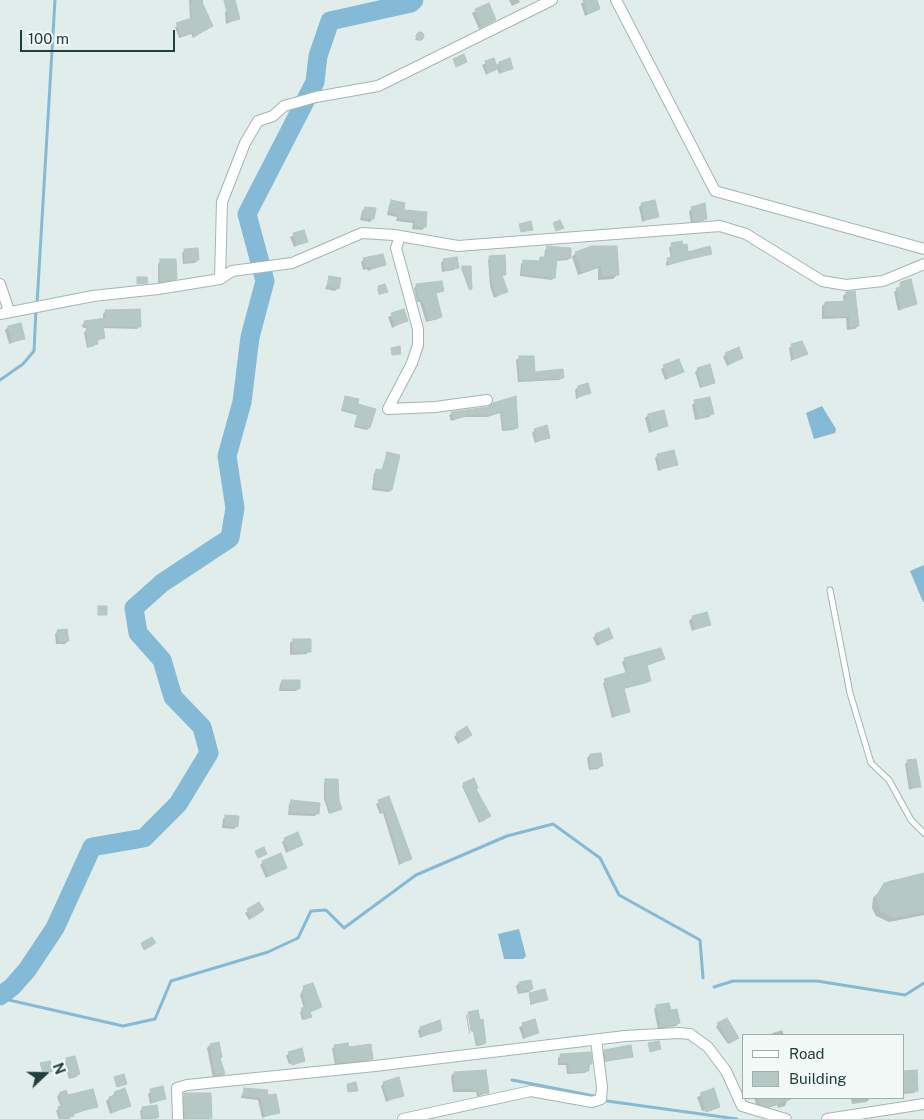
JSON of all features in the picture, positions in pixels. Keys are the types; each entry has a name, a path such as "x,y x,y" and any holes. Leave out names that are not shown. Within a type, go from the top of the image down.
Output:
{"street":[{"path":"220,279 222,202 245,143 258,122 273,116 284,106 316,97 378,86 552,0"},
{"path":"616,0 715,191 924,249"},
{"path":"0,284 4,313 93,296 158,289 220,279 232,271 292,264 362,233 400,236 458,246 720,226 746,234 822,281 846,285 883,281 924,264"},
{"path":"400,236 396,248 418,329 418,345 412,363 388,409 435,407 487,400"},
{"path":"178,1119 178,1088 187,1085 660,1034 690,1034 708,1047 726,1071 742,1106 786,1119"},
{"path":"403,1119 531,1091 592,1102 601,1099 602,1087 596,1040"},
{"path":"827,1119 924,1104"}],"lane":[{"path":"830,590 850,693 871,763 889,780 911,820 924,833"}],"water":[{"path":"822,406 836,429 835,433 814,439 806,413"},
{"path":"924,565 924,602 923,602 910,571"},
{"path":"519,929 526,956 523,959 504,959 498,934"}],"building":[{"path":"201,0 213,26 195,36 194,32 181,36 176,23 192,18 191,1"},
{"path":"224,0 235,0 240,19 229,22"},
{"path":"583,0 597,0 600,9 588,14"},
{"path":"489,3 496,20 482,27 475,9"},
{"path":"420,32 424,36 420,40 416,36"},
{"path":"464,54 467,62 456,67 453,59"},
{"path":"494,58 498,69 488,73 485,61"},
{"path":"510,58 513,69 502,72 499,62"},
{"path":"391,200 405,203 404,210 427,212 426,227 415,226 415,221 398,218 399,214 389,212"},
{"path":"655,200 659,217 645,220 641,203"},
{"path":"705,203 707,219 694,221 691,207"},
{"path":"365,207 376,208 374,219 363,218"},
{"path":"560,220 564,228 556,231 553,223"},
{"path":"531,221 533,230 521,232 519,224"},
{"path":"304,230 308,242 297,245 293,233"},
{"path":"682,241 683,245 687,244 688,252 710,246 712,254 669,264 667,258 680,255 673,256 671,243"},
{"path":"547,246 571,248 571,258 557,259 555,278 522,274 523,260 540,261 540,257 546,257"},
{"path":"592,246 617,246 619,275 602,276 601,265 582,272 575,252"},
{"path":"198,248 199,260 185,262 184,249"},
{"path":"383,254 386,265 371,269 370,266 366,267 363,258"},
{"path":"505,255 506,275 502,275 508,292 496,296 492,283 489,256"},
{"path":"457,257 459,268 445,270 443,259"},
{"path":"160,259 176,259 177,279 160,282"},
{"path":"462,266 471,266 472,289 470,290"},
{"path":"329,276 341,278 339,289 327,286"},
{"path":"137,277 147,277 148,283 137,284"},
{"path":"911,279 917,304 901,309 896,288 901,287 900,282"},
{"path":"442,281 444,291 436,293 442,317 429,320 423,300 419,300 416,284"},
{"path":"385,284 388,292 380,294 378,286"},
{"path":"855,291 859,326 850,327 849,316 825,316 825,302 847,301 846,292"},
{"path":"140,309 141,327 103,326 105,338 97,340 98,344 89,346 86,329 89,326 85,326 84,321 106,318 105,310"},
{"path":"404,309 408,321 395,325 391,313"},
{"path":"21,323 25,339 12,342 8,326"},
{"path":"802,341 808,354 794,359 791,344"},
{"path":"400,346 401,354 392,355 391,348"},
{"path":"739,347 743,358 730,364 725,353"},
{"path":"519,356 534,356 535,372 563,369 564,378 520,380"},
{"path":"679,359 684,372 668,378 663,365"},
{"path":"710,364 715,383 702,386 697,368"},
{"path":"588,383 591,393 578,397 578,386"},
{"path":"345,396 359,399 358,404 376,409 370,428 356,425 358,413 342,409"},
{"path":"516,396 518,428 504,429 502,411 491,415 468,415 454,419 451,412 488,407 493,403"},
{"path":"710,397 714,414 698,418 694,400"},
{"path":"664,410 668,426 652,431 648,414"},
{"path":"547,425 550,438 538,441 534,429"},
{"path":"674,450 678,465 661,469 657,454"},
{"path":"387,452 400,455 392,490 374,487 376,469 383,470"},
{"path":"98,606 107,606 107,615 98,615"},
{"path":"707,612 711,625 695,629 692,616"},
{"path":"609,628 613,638 600,644 595,634"},
{"path":"67,629 69,641 59,642 57,630"},
{"path":"293,639 311,639 311,652 293,652"},
{"path":"661,648 665,659 647,665 651,681 624,688 630,712 615,716 604,679 628,672 624,658"},
{"path":"282,680 300,680 300,689 282,688"},
{"path":"467,726 472,735 461,742 456,733"},
{"path":"601,753 603,766 591,768 590,754"},
{"path":"916,759 921,787 912,788 907,760"},
{"path":"474,778 478,788 476,789 491,816 481,822 471,804 463,783"},
{"path":"325,779 338,779 339,800 342,809 331,813 326,797"},
{"path":"389,796 412,859 401,863 385,811 382,812 378,800"},
{"path":"291,800 320,803 319,814 290,812"},
{"path":"225,815 239,816 238,827 225,825"},
{"path":"298,832 303,845 289,851 284,838"},
{"path":"264,847 267,854 258,858 255,851"},
{"path":"281,853 287,868 269,876 262,861"},
{"path":"924,873 924,912 894,918 881,911 876,897 884,883"},
{"path":"259,902 264,910 252,918 247,909"},
{"path":"152,937 156,943 144,950 141,943"},
{"path":"531,980 533,989 520,992 519,982"},
{"path":"313,983 322,1007 310,1012 312,1017 304,1019 301,1008 306,1007 302,992 305,991 303,986"},
{"path":"545,989 548,1000 531,1004 529,993"},
{"path":"669,1003 671,1010 677,1009 680,1023 661,1027 656,1005"},
{"path":"478,1010 480,1020 483,1019 486,1043 478,1045 474,1031 471,1031 468,1012"},
{"path":"727,1018 739,1038 730,1043 717,1023"},
{"path":"535,1019 539,1033 526,1037 522,1023"},
{"path":"440,1020 441,1031 422,1036 420,1027"},
{"path":"659,1041 661,1049 650,1052 648,1043"},
{"path":"219,1042 222,1057 220,1058 225,1074 215,1075 210,1044"},
{"path":"348,1043 349,1047 371,1044 373,1059 337,1063 334,1045"},
{"path":"631,1045 633,1057 606,1061 604,1050"},
{"path":"302,1048 305,1061 292,1065 288,1052"},
{"path":"591,1052 592,1064 589,1064 589,1071 569,1072 569,1062 561,1063 560,1054"},
{"path":"75,1056 80,1074 71,1077 66,1058"},
{"path":"50,1061 53,1071 43,1073 40,1063"},
{"path":"486,1070 489,1093 479,1094 479,1089 472,1090 472,1088 455,1090 454,1072"},
{"path":"917,1070 918,1091 904,1092 904,1071"},
{"path":"124,1074 127,1084 117,1087 114,1077"},
{"path":"399,1077 404,1096 389,1100 383,1082"},
{"path":"356,1082 358,1091 348,1092 347,1084"},
{"path":"163,1086 166,1099 153,1102 150,1089"},
{"path":"125,1088 131,1106 113,1112 109,1097 115,1095 114,1092"},
{"path":"244,1088 268,1090 267,1095 276,1094 280,1113 265,1116 261,1097 243,1096"},
{"path":"714,1088 720,1107 706,1112 700,1093"},
{"path":"93,1089 98,1107 73,1113 74,1116 62,1119 58,1107 63,1105 59,1093 66,1090 68,1095"},
{"path":"184,1093 211,1093 212,1118 185,1118"},
{"path":"758,1099 790,1099 768,1107 760,1104"},
{"path":"157,1105 159,1117 144,1119 142,1107"}],"waterway":[{"path":"37,304 55,0"},
{"path":"0,996 12,987 27,970 55,928 92,847 144,838 178,804 209,753 202,727 173,697 162,660 138,633 134,608 162,583 230,538 235,508 227,456 242,402 250,337 265,281 247,214 315,82 318,56 330,21 411,3 414,0"},
{"path":"0,380 23,364 34,351 36,310"},
{"path":"0,998 123,1026 155,1019 171,981 268,952 298,938 311,911 326,910 344,928 416,875 507,836 553,824 600,858 619,895 700,940 703,978"},
{"path":"714,987 733,981 817,981 905,995 924,983"},
{"path":"512,1080 594,1096"},
{"path":"607,1101 737,1119"}]}
